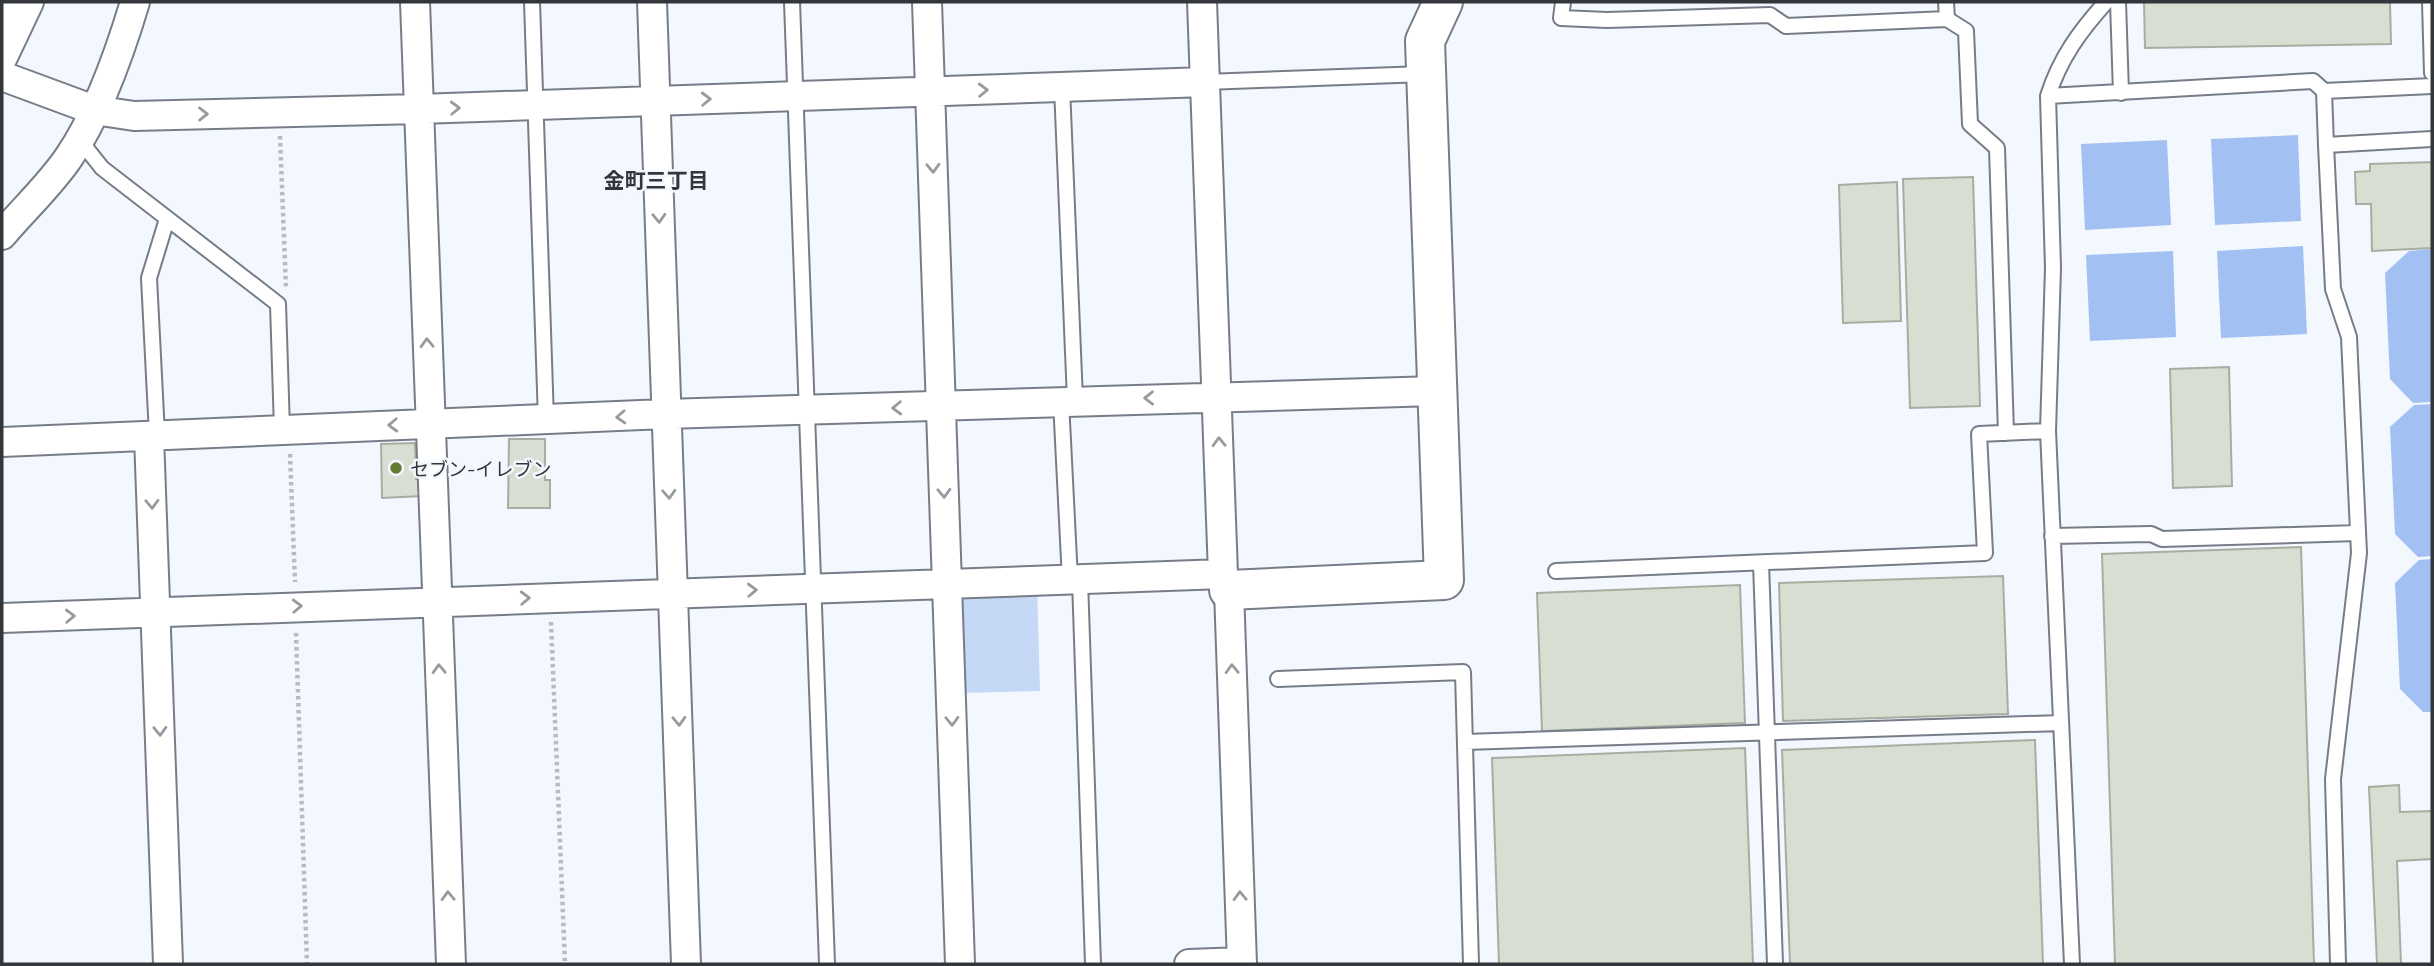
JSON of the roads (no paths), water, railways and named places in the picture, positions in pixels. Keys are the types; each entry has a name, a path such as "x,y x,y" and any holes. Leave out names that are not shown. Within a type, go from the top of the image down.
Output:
{"main road":[{"path":"2,11 6,2"},
{"path":"1226,582 1444,580 1425,57 1443,2"}],"street":[{"path":"2,59 29,2"},
{"path":"2,235 69,158 94,110 124,37 135,2"},
{"path":"415,2 451,964"},
{"path":"652,2 686,964"},
{"path":"927,2 960,964"},
{"path":"1189,964 1244,964 1217,397 1202,2"},
{"path":"1421,2 1425,57"},
{"path":"2,76 94,110 134,116 419,110 1205,82"},
{"path":"2,442 665,414 1436,391"},
{"path":"153,435 168,964"},
{"path":"2,618 947,583 1075,580 1226,582"}],"lane":[{"path":"532,2 546,420"},
{"path":"792,2 827,964"},
{"path":"1563,2 1561,18 1607,20 1770,15 1786,26 1947,19 1966,31 1970,124 1997,148 2006,433"},
{"path":"1946,2 1947,19"},
{"path":"2072,964 2048,431 2053,268 2048,96 2068,48 2083,26 2106,2"},
{"path":"2118,2 2121,93"},
{"path":"2430,2 2432,73"},
{"path":"1205,82 1425,57"},
{"path":"2048,96 2313,81 2324,91 2432,86"},
{"path":"1062,87 1068,400 1094,964"},
{"path":"2324,91 2333,289 2349,337 2359,553 2333,779 2338,964"},
{"path":"79,139 102,168 278,304 289,429"},
{"path":"2326,145 2432,139"},
{"path":"153,435 149,278 167,219"},
{"path":"1556,571 1985,553 1979,434 2048,431"},
{"path":"2053,536 2151,534 2162,539 2357,533"},
{"path":"1761,563 1775,964"},
{"path":"1278,679 1463,672 1472,964"},
{"path":"1465,743 2061,723"}],"place":[{"name":"セブン-イレブン","path":"396,468"}],"district":[{"name":"金町三丁目","path":"656,179"}]}
